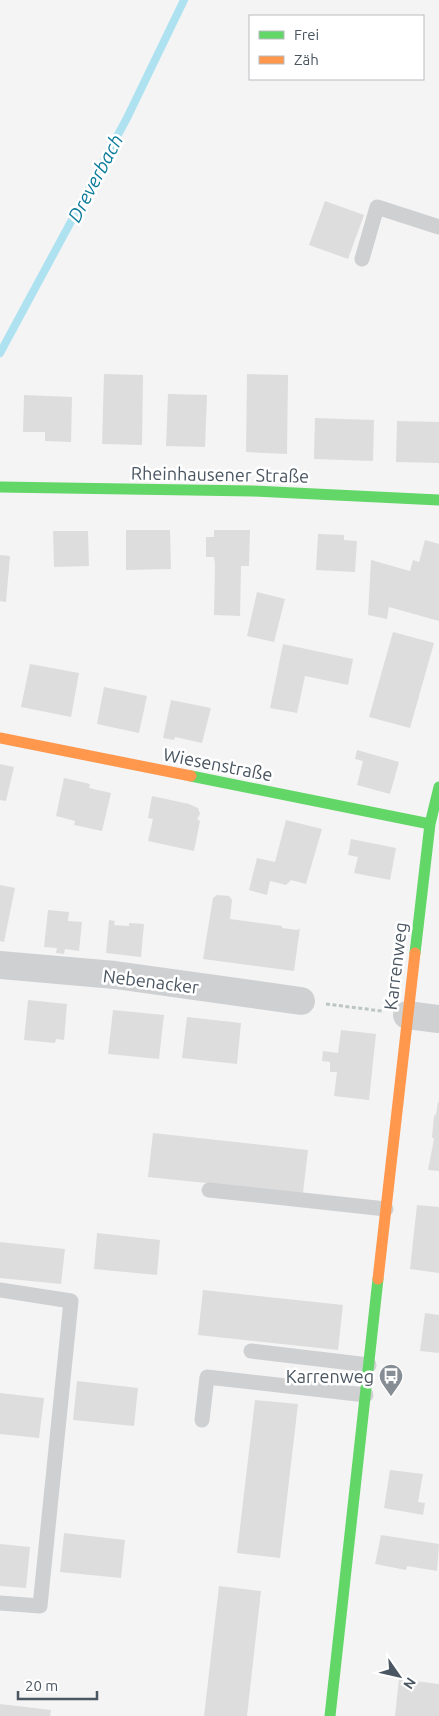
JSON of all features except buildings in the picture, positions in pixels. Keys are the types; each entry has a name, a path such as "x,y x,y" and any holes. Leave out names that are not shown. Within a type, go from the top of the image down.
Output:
{"street":[{"name":"Rheinhausener Straße","path":"0,488 254,491 439,500"},
{"name":"Wiesenstraße","path":"0,738 430,824"},
{"name":"Karrenweg","path":"330,1716 407,1015 430,824 439,787"},
{"name":"Nebenacker","path":"0,965 116,975 301,1001"},
{"path":"407,1015 439,1020"}],"lane":[{"path":"362,259 377,207 439,228"},
{"path":"209,1190 386,1209"},
{"path":"0,1290 71,1301 40,1606 0,1603"},
{"path":"252,1352 369,1365"},
{"path":"202,1420 207,1377 366,1395"}],"path":[{"path":"301,1001 407,1015"}],"waterway":[{"name":"Dreverbach","path":"0,353 127,118 184,0"}],"traffic: fast":[{"path":"0,487 253,491 439,500"},
{"path":"191,776 430,824"},
{"path":"415,953 430,824 439,787"},
{"path":"330,1716 378,1279"}],"traffic: slow":[{"path":"0,738 191,776"},
{"path":"378,1279 415,953"}],"place":[{"name":"Karrenweg","path":"391,1397"}]}
